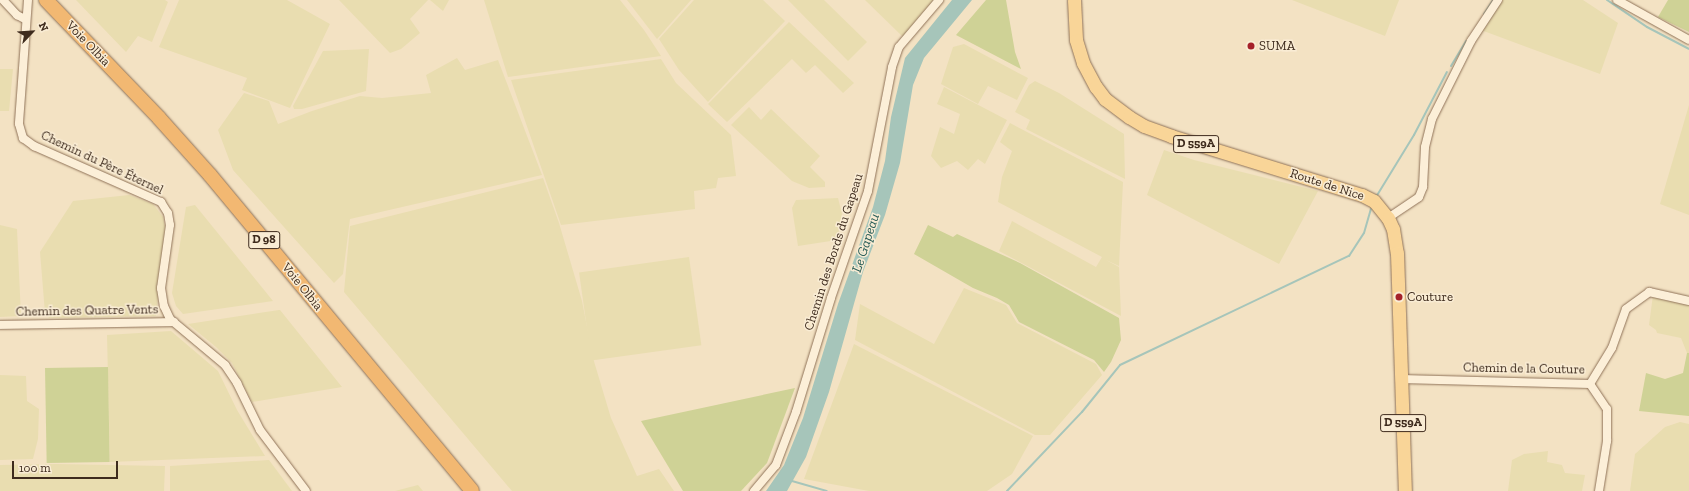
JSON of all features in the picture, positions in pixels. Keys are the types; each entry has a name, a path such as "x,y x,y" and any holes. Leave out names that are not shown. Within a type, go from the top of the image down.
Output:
{"highway":[{"name":"Voie Olbia","path":"46,0 159,118 210,175 472,491"},
{"name":"Voie Olbia","path":"55,0 130,77 222,180 355,338 480,491"}],"main road":[{"name":"Route de Nice","path":"1074,0 1076,40 1083,63 1096,87 1105,99 1129,117 1144,126 1171,136 1362,195 1374,201 1388,218 1393,229 1397,253 1405,491"}],"street":[{"path":"3,0 17,15 25,20"},
{"name":"Chemin du Père Éternel","path":"28,0 25,20 19,124 23,138 34,146 161,202 168,213 170,225 162,288 164,306 170,319 225,365 237,383 260,430 306,491"},
{"name":"Chemin des Bords du Gapeau","path":"754,491 776,465 796,412 831,298 868,191 892,68 900,47 939,0"},
{"path":"1388,218 1419,197 1423,187 1425,147 1432,119 1470,41 1498,0"},
{"path":"1617,0 1689,40"},
{"name":"Chemin de la Couture","path":"1402,379 1590,384 1612,348 1626,309 1649,292 1689,301"},
{"name":"Chemin des Quatre Vents","path":"0,325 174,322"},
{"path":"1590,384 1607,409 1607,442 1599,491"}],"shaded area":[{"path":"76,0 165,0 168,2 152,42 138,36 126,52"},
{"path":"179,0 287,0 330,24 290,108 242,90 247,78 159,47"},
{"path":"339,0 428,0 410,19 420,33 401,49 390,53"},
{"path":"430,0 449,0 443,11"},
{"path":"484,0 620,0 644,30 661,56 508,77"},
{"path":"627,0 691,0 657,39"},
{"path":"694,0 763,0 785,21 708,102 679,70 659,39"},
{"path":"788,0 824,0 867,42 848,61"},
{"path":"865,0 934,0 903,37"},
{"path":"1292,0 1399,0 1385,36"},
{"path":"1502,0 1583,0 1618,23 1600,74 1481,30"},
{"path":"789,22 854,83 843,93 815,65 806,73 792,59 727,122 708,104"},
{"path":"964,44 1028,78 1017,100 988,86 978,104 941,84 953,47"},
{"path":"369,49 366,91 302,109 294,109 293,106 323,51"},
{"path":"457,58 465,70 498,60 542,175 350,219 343,274 334,283 233,170 218,130 244,93 269,101 278,124 312,111 360,96 382,98 431,93 426,75"},
{"path":"661,59 676,83 731,135 736,176 718,178 716,188 694,191 695,209 561,225 511,80"},
{"path":"0,69 13,69 9,111 0,111"},
{"path":"1035,81 1059,93 1124,134 1125,179 1026,129 1030,120 1015,112 1029,85"},
{"path":"944,87 1007,120 985,164 978,159 968,170 957,161 941,168 931,156 940,127 954,134 960,114 937,104"},
{"path":"1689,105 1689,215 1660,204"},
{"path":"749,107 761,120 771,109 820,156 810,167 825,182 825,187 809,188 792,181 731,125"},
{"path":"1010,123 1123,182 1119,266 1106,260 1119,267 1121,316 999,251 1012,221 1096,267 1102,257 998,202 1002,177 1012,151 1000,142"},
{"path":"1164,150 1194,160 1318,191 1279,264 1147,195"},
{"path":"543,178 559,223 582,301 593,358 611,418 637,476 659,469 674,491 512,491 344,292 350,226"},
{"path":"129,195 153,204 163,217 165,227 156,316 49,318 45,313 40,252 73,201"},
{"path":"838,198 842,214 837,240 798,246 792,208 796,200"},
{"path":"195,205 273,301 183,314 176,306 172,293 186,207"},
{"path":"0,225 17,229 21,316 0,317"},
{"path":"689,257 701,345 591,361 579,272"},
{"path":"964,288 1006,305 1017,323 1096,364 1102,375 1050,435 1035,435 855,340 860,304 934,344"},
{"path":"1653,295 1689,303 1689,353 1687,353 1681,338 1657,333 1656,330 1649,325"},
{"path":"280,310 342,387 252,402 232,363 216,347 188,324"},
{"path":"171,331 218,371 237,410 265,456 110,462 107,335"},
{"path":"854,344 1033,436 1012,474 987,491 869,491 804,479"},
{"path":"0,375 26,376 27,401 39,409 38,439 33,459 0,460"},
{"path":"1680,422 1689,424 1689,491 1630,491 1635,454 1665,427"},
{"path":"1548,451 1547,462 1562,465 1565,473 1585,475 1582,491 1508,491 1512,460 1524,454"},
{"path":"269,460 292,491 170,491 170,466"},
{"path":"56,464 165,466 164,491 0,491 0,465"},
{"path":"418,485 423,491 395,491"}],"green space":[{"path":"986,0 1006,0 1015,52 1021,69 956,35"},
{"path":"1668,0 1689,0 1689,32 1658,17"},
{"path":"928,225 953,237 957,234 1020,263 1119,318 1121,340 1111,362 1104,372 1094,360 1019,322 1009,305 997,298 973,288 914,254"},
{"path":"1687,353 1689,353 1689,416 1639,411 1646,373 1665,379 1683,373"},
{"path":"108,367 110,462 47,463 45,368"},
{"path":"795,388 767,463 741,491 683,491 641,421"}],"water":[{"name":"Le Gapeau","path":"952,0 972,0 924,58 913,85 900,163 885,215 863,272 829,392 806,457 787,491 766,491 784,465 803,418 838,304 873,207 885,161 891,117 905,58"}],"waterway":[{"path":"1484,14 1493,0"},
{"path":"1607,0 1647,27 1689,49"},
{"path":"1451,66 1466,41"},
{"path":"1376,197 1414,135 1447,72"},
{"path":"1007,491 1082,412 1120,365 1349,256 1364,233 1371,209"},
{"path":"792,481 827,491"}],"place":[{"name":"SUMA","path":"1251,46"},
{"name":"Couture","path":"1399,297"}]}
